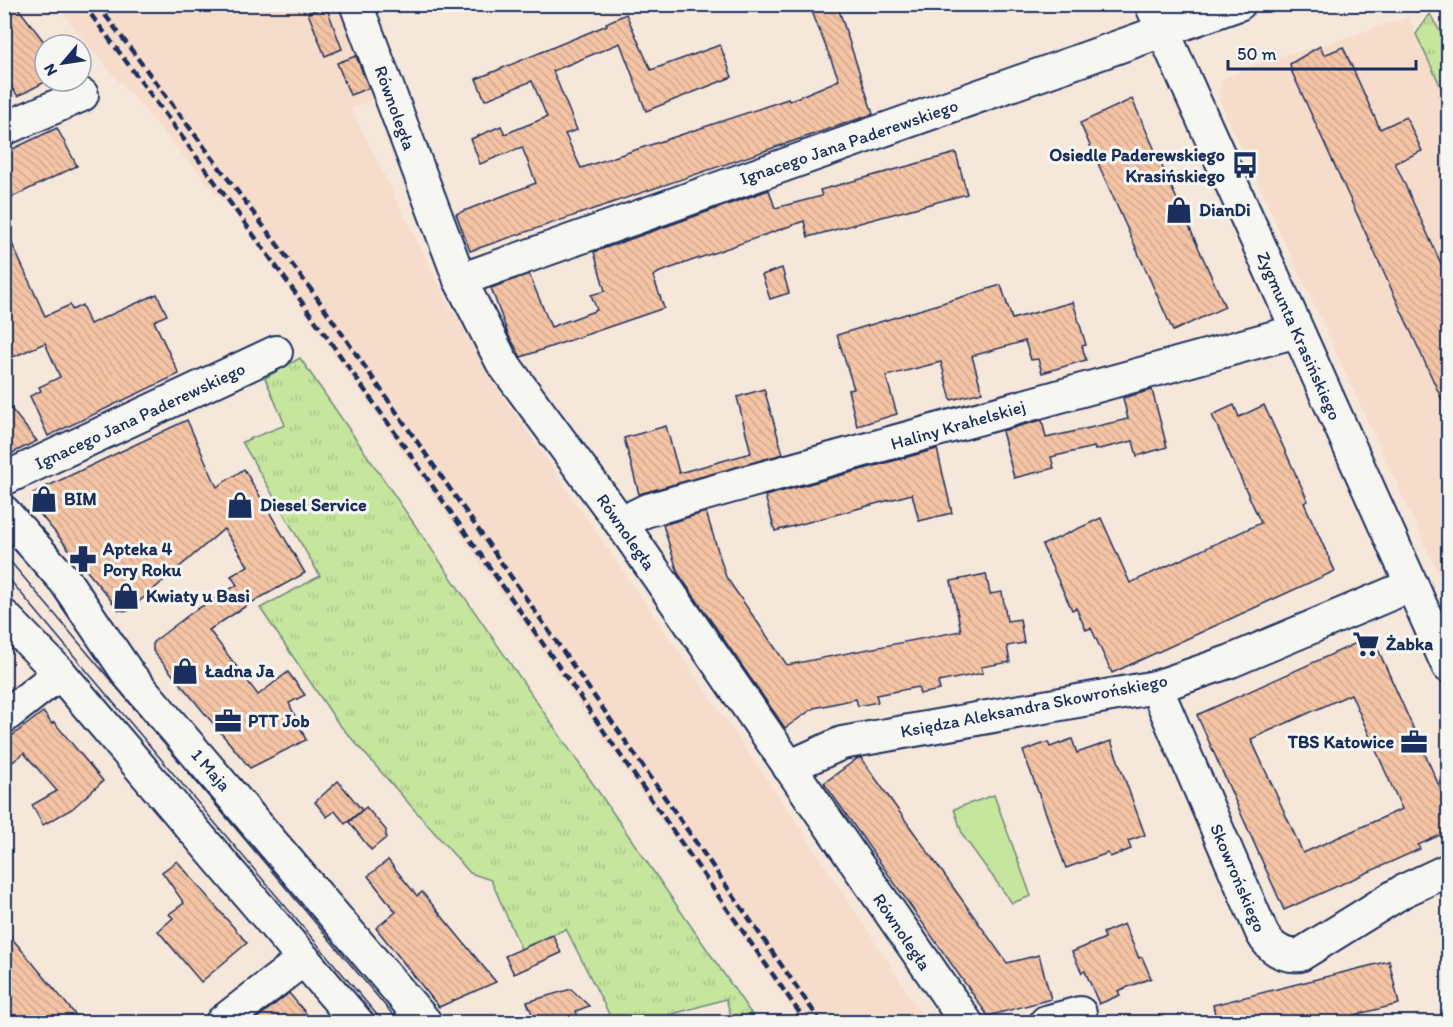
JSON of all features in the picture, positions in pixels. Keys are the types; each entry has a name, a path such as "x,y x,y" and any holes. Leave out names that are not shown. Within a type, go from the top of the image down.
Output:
{"street":[{"name":"Równoległa","path":"356,4 460,280 502,362 621,523 966,1023"},
{"name":"Ignacego Jana Paderewskiego","path":"460,280 1156,18 1239,4"},
{"name":"Zygmunta Krasińskiego","path":"1156,18 1449,666"},
{"path":"6,125 82,94"},
{"name":"Haliny Krahelskiej","path":"621,523 645,511 714,491 1297,331"},
{"name":"Ignacego Jana Paderewskiego","path":"4,479 276,352"},
{"name":"1 Maja","path":"4,512 64,581 129,675 425,1023"},
{"name":"Księdza Aleksandra Skowrońskiego","path":"789,767 851,741 1156,687 1231,661 1412,585"},
{"path":"4,616 60,673 357,1023"},
{"path":"4,717 60,673"},
{"name":"Skowrońskiego","path":"1156,687 1262,933 1267,943 1278,950 1288,956 1300,955 1403,891 1449,870"},
{"path":"222,1023 304,959"},
{"path":"1047,1023 1080,1013"}],"shaded area":[{"path":"57,5 342,5 379,97 351,108 449,305 504,398 806,836 927,1022 802,1022 244,225 93,51 93,33 78,33"},
{"path":"1408,17 1448,102 1448,595 1218,97 1224,78 1267,60 1320,46"}],"green space":[{"path":"1430,14 1448,46 1446,62 1448,102 1416,34"},
{"path":"300,358 757,1022 733,1022 726,999 645,1022 613,1022 566,929 521,949 491,880 470,873 338,723 260,608 320,576 242,442 285,425 265,378"},
{"path":"994,795 1031,896 1012,903 963,836 954,809"}],"building":[{"path":"4,4 15,4 37,33 33,33 33,88 18,96 4,78"},
{"path":"809,4 837,4 873,114 470,251 456,214 536,183 522,147 480,164 471,139 501,126 505,134 547,117 532,81 485,100 476,79 607,25 606,23 626,14 651,70 720,45 732,77 646,111 620,43 553,71 577,130 565,134 581,168 788,99 789,101 839,80"},
{"path":"326,6 342,49 325,56 308,13"},
{"path":"1320,46 1324,55 1343,47 1380,129 1406,117 1422,151 1395,163 1449,281 1449,415 1291,70 1290,64"},
{"path":"356,56 369,88 350,95 337,63"},
{"path":"1132,99 1225,307 1173,331 1080,123"},
{"path":"57,128 77,166 4,201 4,153"},
{"path":"956,153 967,194 808,237 804,221 660,272 653,276 664,308 521,357 508,334 491,288 529,274 551,327 597,310 591,295 605,291 594,252 769,190 775,208 822,196 820,190"},
{"path":"4,226 45,316 70,305 72,310 82,305 90,324 157,294 167,315 154,321 179,374 48,436 30,396 41,391 39,387 60,377 45,343 13,357 4,337"},
{"path":"782,268 789,293 770,299 762,275"},
{"path":"1001,285 1012,319 1073,302 1086,345 1082,346 1086,360 1042,373 1038,359 1031,360 1025,341 972,356 982,392 951,400 941,362 886,376 897,414 857,426 848,390 854,389 837,335"},
{"path":"764,389 783,454 639,494 624,438 666,426 679,473 751,453 737,397"},
{"path":"1152,390 1167,447 1137,456 1133,441 1095,450 1094,447 1051,457 1054,468 1014,478 1002,431 1042,420 1046,438 1128,419 1123,398"},
{"path":"4,400 37,441 4,457"},
{"path":"1234,405 1239,417 1264,405 1308,501 1304,503 1335,571 1112,673 1091,628 1086,630 1076,608 1072,610 1042,545 1101,518 1130,583 1261,523 1212,415"},
{"path":"187,420 217,487 244,469 305,573 249,604 209,630 258,695 288,672 305,695 289,703 306,740 250,768 153,651 153,642 194,611 237,585 231,576 248,566 224,529 128,611 119,610 31,503 33,493"},
{"path":"937,449 952,513 919,521 912,494 775,531 765,496"},
{"path":"706,512 726,577 787,665 961,631 951,581 986,574 990,594 1002,592 1007,621 1020,619 1024,643 1007,646 1010,662 981,667 983,673 938,682 940,690 920,694 918,687 876,695 878,702 858,706 856,699 814,708 785,728 678,573 663,525"},
{"path":"1372,636 1449,808 1449,831 1418,845 1420,849 1284,910 1197,715","holes":["1351,694 1402,809 1303,853 1251,739"]},
{"path":"43,712 103,781 72,809 43,825 32,805 57,791 24,753 4,769 4,742"},
{"path":"1072,739 1077,753 1111,741 1145,835 1128,841 1131,849 1110,857 1108,853 1066,868 1023,751 1048,742 1050,747"},
{"path":"861,758 1007,963 1039,955 1051,999 988,1016 824,783"},
{"path":"338,781 362,810 345,824 335,811 327,817 315,802"},
{"path":"366,807 386,830 386,838 371,850 349,822"},
{"path":"388,860 417,896 422,892 496,982 439,1007 376,928 396,912 368,876"},
{"path":"177,861 247,943 201,982 158,931 173,918 169,914 184,903 162,872"},
{"path":"1124,924 1151,978 1118,991 1120,995 1099,1004 1085,971 1082,973 1072,952 1105,938 1103,933"},
{"path":"4,929 56,991 82,1023 4,1023"},
{"path":"553,935 561,953 514,974 505,956"},
{"path":"1389,961 1399,1004 1354,1015 1356,1023 1217,1023 1213,1005"},
{"path":"571,989 589,1006 576,1011 580,1023 536,1023 527,1002"},
{"path":"289,993 314,1023 251,1023"}],"tram line":[{"path":"4,554 399,1022"},
{"path":"4,573 383,1022"}],"railway":[{"path":"83,4 359,383 806,1022"},
{"path":"97,4 315,295 821,1022"}],"place":[{"name":"Osiedle Paderewskiego Krasińskiego","path":"1245,165"},
{"name":"DianDi","path":"1179,210"},
{"name":"BIM","path":"44,499"},
{"name":"Diesel Service","path":"240,505"},
{"name":"Apteka 4 Pory Roku","path":"83,559"},
{"name":"Kwiaty u Basi","path":"126,596"},
{"name":"Żabka","path":"1366,644"},
{"name":"Ładna Ja","path":"185,671"},
{"name":"PTT Job","path":"228,721"},
{"name":"TBS Katowice","path":"1414,742"}]}
